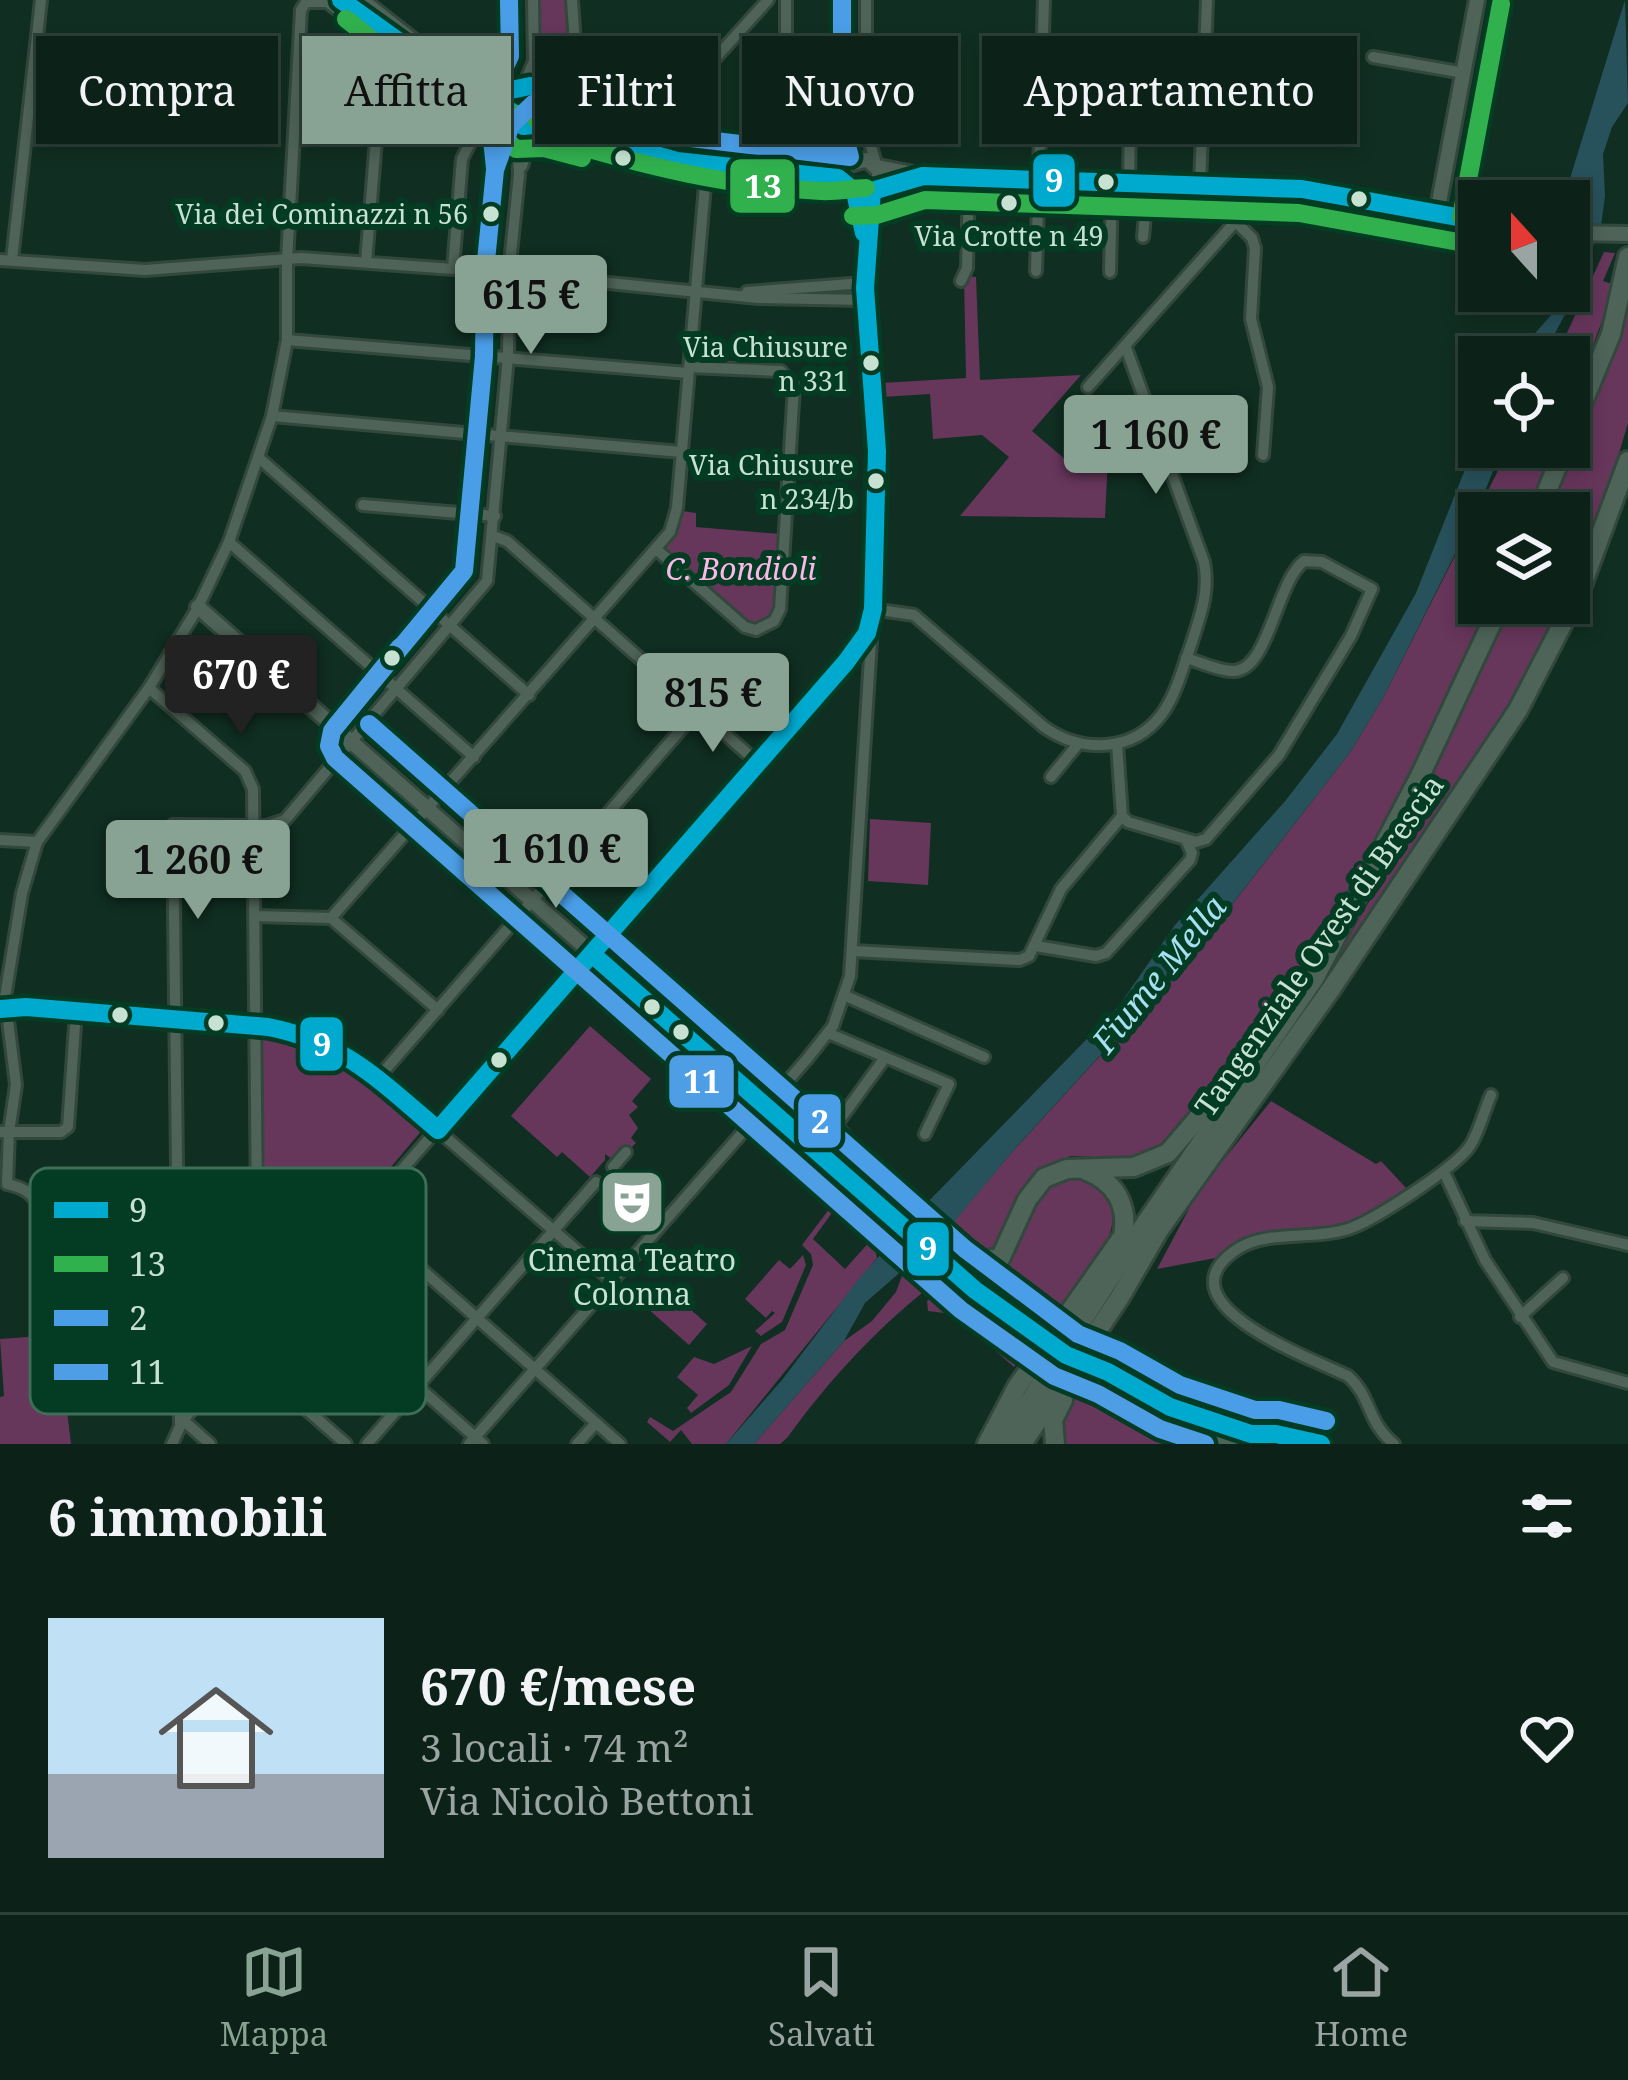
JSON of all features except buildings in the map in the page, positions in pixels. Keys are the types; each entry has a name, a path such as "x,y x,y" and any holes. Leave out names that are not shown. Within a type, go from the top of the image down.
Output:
{"highway":[{"path":"1590,385 1611,334 1628,256"},
{"name":"Tangenziale Ovest di Brescia","path":"1022,1444 1120,1298 1159,1230 1331,989 1518,710 1581,588 1628,461"},
{"name":"Tangenziale Ovest di Brescia","path":"1002,1444 1314,979 1420,776 1491,624"},
{"path":"979,1293 1027,1200 1044,1178 1055,1172 1134,1167 1168,1153 1234,1072 1286,1022"},
{"path":"987,1444 1017,1387 1123,1235 1125,1219 1116,1192 1103,1178 1080,1169"},
{"path":"1055,1444 1053,1420 1058,1409 1148,1266 1159,1230"},
{"path":"951,1269 998,1257"},
{"path":"998,1257 1006,1296 1027,1322 1108,1372"},
{"path":"1130,1387 1144,1408 1178,1425 1194,1444 1209,1420"},
{"path":"1207,1444 1209,1420"},
{"path":"1221,1444 1253,1435"}],"street":[{"path":"41,0 6,260 145,270 286,260 366,262 798,302 865,300"},
{"path":"362,0 454,69 491,87 535,86"},
{"path":"519,175 514,116 534,61 533,0"},
{"path":"534,61 576,60 572,0"},
{"path":"718,55 768,0"},
{"path":"786,0 786,146"},
{"path":"866,0 866,36"},
{"path":"1036,271 1045,0"},
{"path":"1205,36 1207,0"},
{"path":"1437,213 1477,0"},
{"path":"331,1 375,36"},
{"path":"30,1192 7,1184 4,1132 13,1123 16,1085 4,1009 22,893 37,842 149,688 199,607 259,458 287,340 286,260 302,10 306,2 331,1 381,36"},
{"path":"1373,57 1463,73"},
{"path":"511,114 535,127"},
{"path":"178,1168 173,825 254,825 285,820 487,581 508,357 508,273 519,175 535,135"},
{"path":"366,262 376,144"},
{"path":"453,269 462,159 469,144"},
{"path":"614,144 677,160 822,176 874,190 923,176"},
{"path":"663,144 726,158 853,163 923,176 1324,191 1458,217"},
{"path":"860,144 851,187 864,230"},
{"path":"426,1394 476,1442 828,1034 846,996 853,951 877,455 864,283 864,230 880,178 871,144"},
{"path":"1110,272 1123,144"},
{"path":"1200,185 1201,144"},
{"path":"331,918 670,532 677,508 706,174"},
{"path":"961,281 967,268 969,178"},
{"path":"1146,236 1148,184"},
{"path":"1088,387 1236,222 1249,204 1253,186"},
{"path":"1236,222 1256,248 1251,319 1268,387 1263,455"},
{"path":"1590,233 1622,234"},
{"path":"738,294 864,283"},
{"path":"287,340 689,370 781,371 794,387 794,412 780,610 774,621 756,630 745,627 656,549"},
{"path":"872,615 914,615 1049,731 1078,744 1117,744 1137,736 1159,718 1205,601 1205,569 1126,348"},
{"path":"1107,366 1137,380"},
{"path":"272,416 681,452"},
{"path":"259,458 529,694"},
{"path":"363,505 495,516"},
{"path":"493,536 507,542 758,763"},
{"path":"229,542 474,757"},
{"path":"1117,744 1122,816 1128,822 1196,842 1206,839 1279,755 1351,636 1372,589 1322,562 1304,561 1290,575 1259,652 1246,668 1230,671 1186,658"},
{"path":"199,607 951,1269 979,1293 1027,1322"},
{"path":"405,1168 847,662 872,615"},
{"path":"847,662 870,649"},
{"path":"149,688 245,771 253,789 256,1168"},
{"path":"378,1078 697,711"},
{"path":"1051,778 1078,744"},
{"path":"853,951 1020,960 1036,946 1060,889 1122,816"},
{"path":"1036,946 1096,956 1106,953 1190,860 1190,846 1184,838"},
{"path":"0,840 37,842"},
{"path":"255,916 331,918 438,1010"},
{"path":"846,996 984,1057"},
{"path":"4,1009 256,1026 316,1038 349,1055 378,1078 612,1281"},
{"path":"4,1132 61,1132 68,1127 76,1011"},
{"path":"828,1034 949,1084 925,1134"},
{"path":"858,1150 836,1125 884,1059"},
{"path":"1394,1444 1372,1422 1361,1388 1348,1376 1229,1315 1218,1296 1216,1277 1224,1260 1244,1245 1349,1229 1444,1172 1470,1146 1491,1095"},
{"path":"613,1167 626,1152"},
{"path":"1444,1172 1520,1317 1552,1362 1628,1384"},
{"path":"426,1377 596,1182"},
{"path":"1466,1221 1533,1223 1628,1245"},
{"path":"426,1273 620,1444"},
{"path":"1520,1317 1562,1278"},
{"path":"1108,1372 1170,1407 1271,1444"},
{"path":"181,1414 181,1422"},
{"path":"172,1444 188,1414"},
{"path":"312,1414 346,1444"},
{"path":"367,1444 393,1414"},
{"path":"181,1422 210,1444"},
{"path":"577,1444 596,1423"},
{"path":"1253,1435 1276,1434 1321,1444"}],"green space":[{"path":"536,0 566,0 567,36 538,36"},
{"path":"1604,252 1615,253 1603,281 1615,285 1590,353 1590,336 1566,336 1577,312 1590,312 1590,283"},
{"path":"964,276 976,277 980,380 1081,375 1032,431 1080,472 1109,438 1105,518 960,516 1009,457 982,435 933,439 930,394 882,397 881,383 966,378"},
{"path":"1628,299 1628,423 1590,538 1590,492 1556,492 1566,468 1590,468 1590,409"},
{"path":"1499,468 1547,468 1537,492 1487,492"},
{"name":"C. Bondioli","path":"682,511 696,513 696,527 780,534 776,605 770,619 757,625 746,622 662,549 676,532"},
{"path":"1458,550 1458,624 1481,624 1383,829 1322,942 1277,1012 1189,1121 1157,1149 1124,1158 1070,1156 1035,1176 990,1254 968,1263 940,1238 1197,950 1351,751"},
{"path":"1499,624 1552,624 1501,720 1327,979 1385,875"},
{"path":"870,819 931,823 928,885 868,881"},
{"path":"590,1026 651,1079 632,1101 638,1107 629,1115 638,1128 631,1138 636,1143 630,1149 625,1146 613,1160 605,1154 590,1177 562,1152 557,1157 511,1116"},
{"path":"263,1034 330,1057 423,1129 390,1168 263,1168"},
{"path":"1271,1101 1376,1164 1381,1161 1408,1190 1344,1226 1243,1242 1226,1256 1157,1269 1199,1190"},
{"path":"1065,1177 1088,1180 1102,1189 1112,1209 1112,1225 1097,1262 1053,1326 1012,1293 1004,1262 1035,1203"},
{"path":"842,1192 845,1195 813,1239 845,1269 873,1238 877,1258 726,1444 692,1444 681,1430 670,1442 647,1422 650,1417 673,1431 731,1392 761,1344 785,1330 813,1265 802,1245"},
{"path":"803,1255 806,1265 782,1322 761,1336 755,1331 775,1313 766,1318 745,1299 779,1260 790,1269"},
{"path":"917,1260 939,1280 857,1353 787,1438 780,1444 754,1444 844,1341 872,1321"},
{"path":"945,1284 1022,1347 1024,1354 1014,1367 953,1314 928,1311 927,1301"},
{"path":"665,1287 707,1324 689,1345 647,1308"},
{"path":"30,1337 30,1414 67,1414 71,1444 0,1444 0,1397 4,1396 0,1339"},
{"path":"752,1346 729,1385 691,1413 687,1408 698,1395 677,1377 694,1357 714,1364"},
{"path":"1082,1384 1119,1403 1131,1418 1166,1431 1182,1444 1060,1444 1059,1417"}],"water":[{"path":"1625,0 1628,103 1612,127 1603,154 1605,196 1601,226 1590,254 1590,180 1569,180"},
{"path":"1566,312 1553,336 1533,336 1552,314"},
{"name":"Fiume Mella","path":"1466,468 1494,468 1485,492 1458,492 1458,548 1351,751 1199,947 1012,1152 945,1233 865,1303 844,1341 754,1444 726,1444 922,1208 1118,1007 1175,925 1286,800 1337,734 1416,593"}],"transit line":[{"name":"9","path":"341,0 457,83 512,112 523,126 546,124 677,161 838,178 855,192 864,233"},
{"name":"2","path":"495,168 488,102 510,56 509,0"},
{"name":"2","path":"335,727 464,571 495,170 511,125 533,104 548,100 682,137 850,157 842,128 842,0"},
{"name":"13","path":"1468,180 1501,4"},
{"name":"13","path":"346,19 408,70 455,100 505,114 531,112 558,140 721,180 821,191 866,188"},
{"name":"9","path":"511,90 535,87"},
{"name":"13","path":"510,144 516,149 544,148 582,158"},
{"name":"9","path":"438,1130 867,633 873,609 877,451 865,288 872,191 923,176 1302,189 1458,217"},
{"name":"13","path":"853,216 877,215 925,200 1299,213 1458,242"},
{"name":"11","path":"400,647 332,731 329,746 335,758 961,1310 1054,1376 1160,1429 1205,1444"},
{"name":"2","path":"369,724 965,1249 1078,1334 1180,1385 1255,1410 1279,1410 1326,1421"},
{"name":"9","path":"592,954 975,1290 1066,1355 1170,1407 1251,1434 1321,1444"},
{"name":"9","path":"0,1009 26,1007 268,1027 294,1034 360,1066 438,1130"}],"place":[{"name":"Via Crotte n 49","path":"1009,203"},
{"name":"Via dei Cominazzi n 56","path":"491,214"},
{"name":"Via Chiusure n 331","path":"871,363"},
{"name":"Via Chiusure n 234/b","path":"876,481"},
{"name":"Cinema Teatro Colonna","path":"632,1202"}]}
